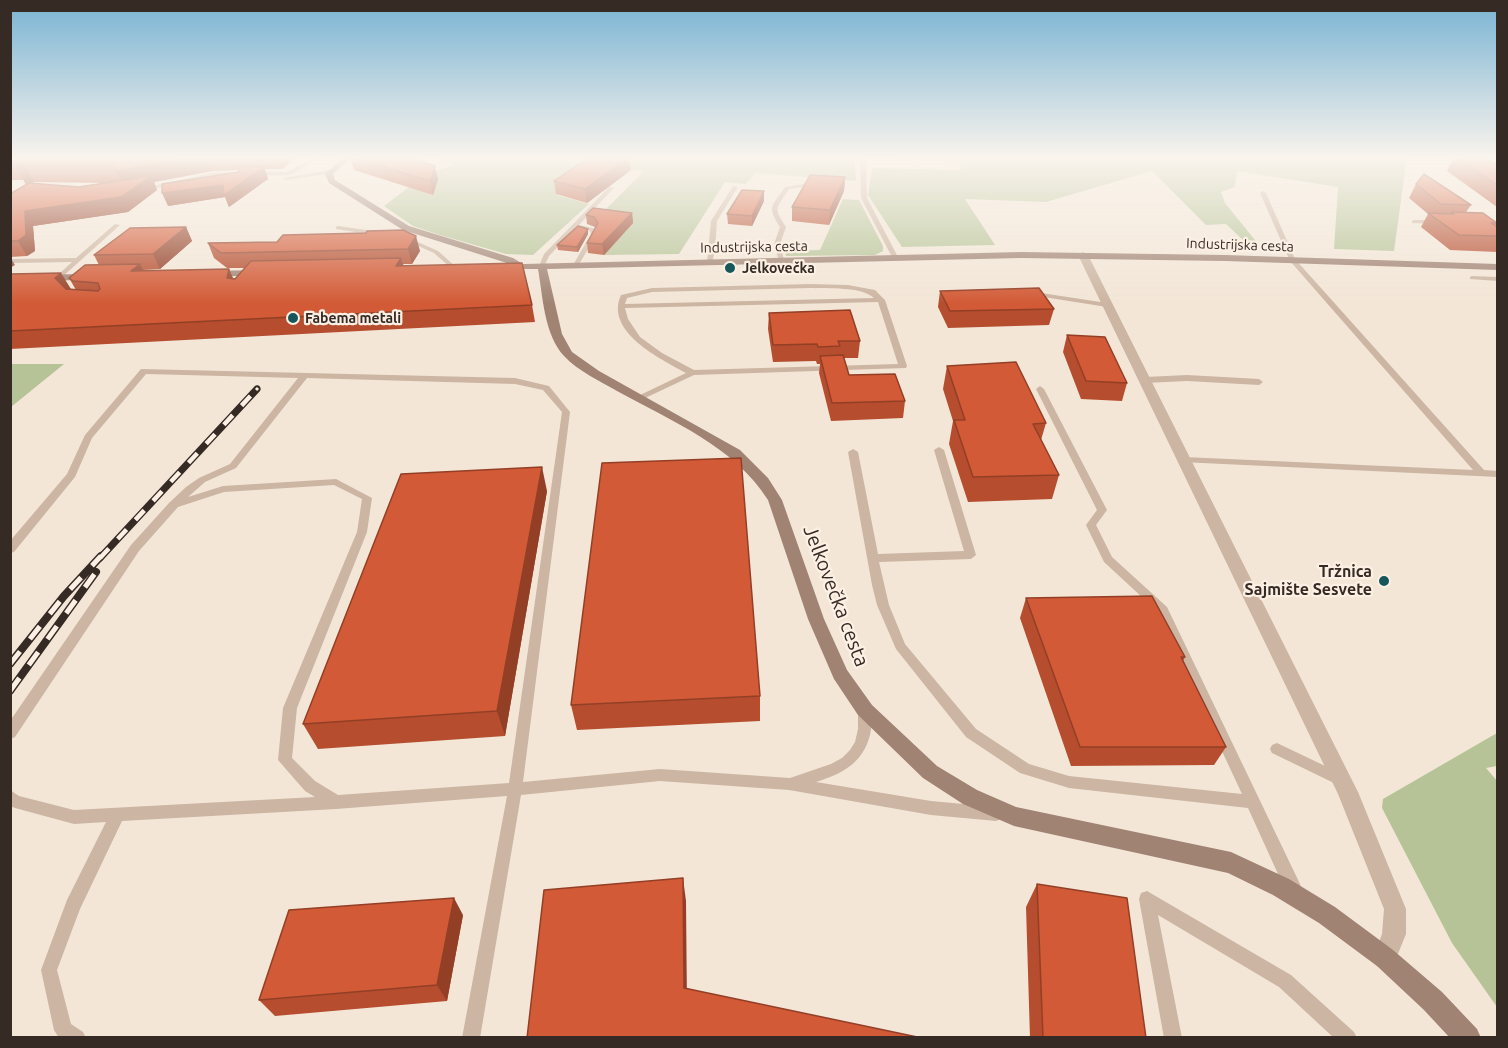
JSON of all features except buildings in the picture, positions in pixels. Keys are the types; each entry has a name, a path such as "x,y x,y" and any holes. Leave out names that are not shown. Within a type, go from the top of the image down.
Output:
{"street":[{"path":"370,206 406,228 510,260 518,264 517,267"},
{"name":"Industrijska cesta","path":"496,267 895,257 1083,255 1497,267"},
{"path":"1083,255 1342,780 1395,909 1394,933 1385,958"},
{"name":"Jelkovečka cesta","path":"542,266 552,320 562,346 584,367 735,453 763,481 775,500 816,619 840,674 865,710 930,772 970,797 1014,816 1231,863 1328,915 1385,958 1433,1001 1468,1038"},
{"path":"433,269 459,268"},
{"path":"197,274 267,273"},
{"path":"10,278 104,276"}],"lane":[{"path":"542,266 546,255 594,206"},
{"path":"709,262 714,221 723,206"},
{"path":"775,206 774,213 783,226 777,244 781,260"},
{"path":"868,206 895,257"},
{"path":"1269,206 1292,260 1481,473"},
{"path":"1413,222 1445,222"},
{"path":"60,277 117,225"},
{"path":"574,226 591,229 594,234 576,265"},
{"path":"338,228 390,236"},
{"path":"399,237 424,245 459,268"},
{"path":"10,261 79,260"},
{"path":"244,285 255,273"},
{"path":"78,289 93,277"},
{"path":"1472,278 1497,279"},
{"path":"640,397 693,373 903,366 881,300 872,292 848,287 799,286 652,290 624,297 621,306 622,318 636,338 654,352 693,373"},
{"path":"1026,292 1107,305"},
{"path":"621,306 881,300"},
{"path":"10,549 72,475 88,437 144,371 515,381 546,388 566,412 515,789 471,1038"},
{"path":"10,733 135,548 173,505 202,480 232,466 303,377"},
{"path":"1145,380 1187,378 1259,382"},
{"path":"1040,388 1102,510 1091,525 1108,559 1161,607 1296,896"},
{"path":"873,558 971,555 939,450"},
{"path":"854,453 883,605 900,646 971,733 1025,769 1069,782 1252,802"},
{"path":"1184,460 1497,474"},
{"path":"173,505 223,489 336,482 367,498 362,532 290,708 285,760 310,786 336,802"},
{"path":"789,784 824,774 846,764 859,749 866,730 865,710"},
{"path":"1277,749 1342,780"},
{"path":"10,796 15,801 74,817 336,802 515,789 660,775 789,784 931,808 1014,816"},
{"path":"78,1038 63,1030 49,970 73,906 118,814"},
{"path":"1173,1038 1147,899 1285,981 1348,1038"}],"green space":[{"path":"384,206 587,206 533,255 506,254 440,235 413,226"},
{"path":"609,206 710,206 679,254 603,255 633,223 597,218"},
{"path":"840,206 862,206 883,246 883,251 875,255 786,256 785,251 820,250"},
{"path":"875,206 970,206 995,245 902,247"},
{"path":"1187,206 1227,206 1259,245 1243,240 1226,224 1206,225"},
{"path":"1337,206 1400,206 1394,251 1334,249"},
{"path":"11,364 64,364 11,407"},
{"path":"1497,733 1497,766 1486,768 1498,782 1497,1007 1452,943 1382,808 1383,799"}],"railway":[{"path":"100,558 257,389"},
{"path":"10,664 64,596 101,556"},
{"path":"10,691 96,572"}],"place":[{"name":"Jelkovečka","path":"730,268"},
{"name":"Fabema metali","path":"293,318"},
{"name":"Tržnica Sajmište Sesvete","path":"1384,581"}]}
